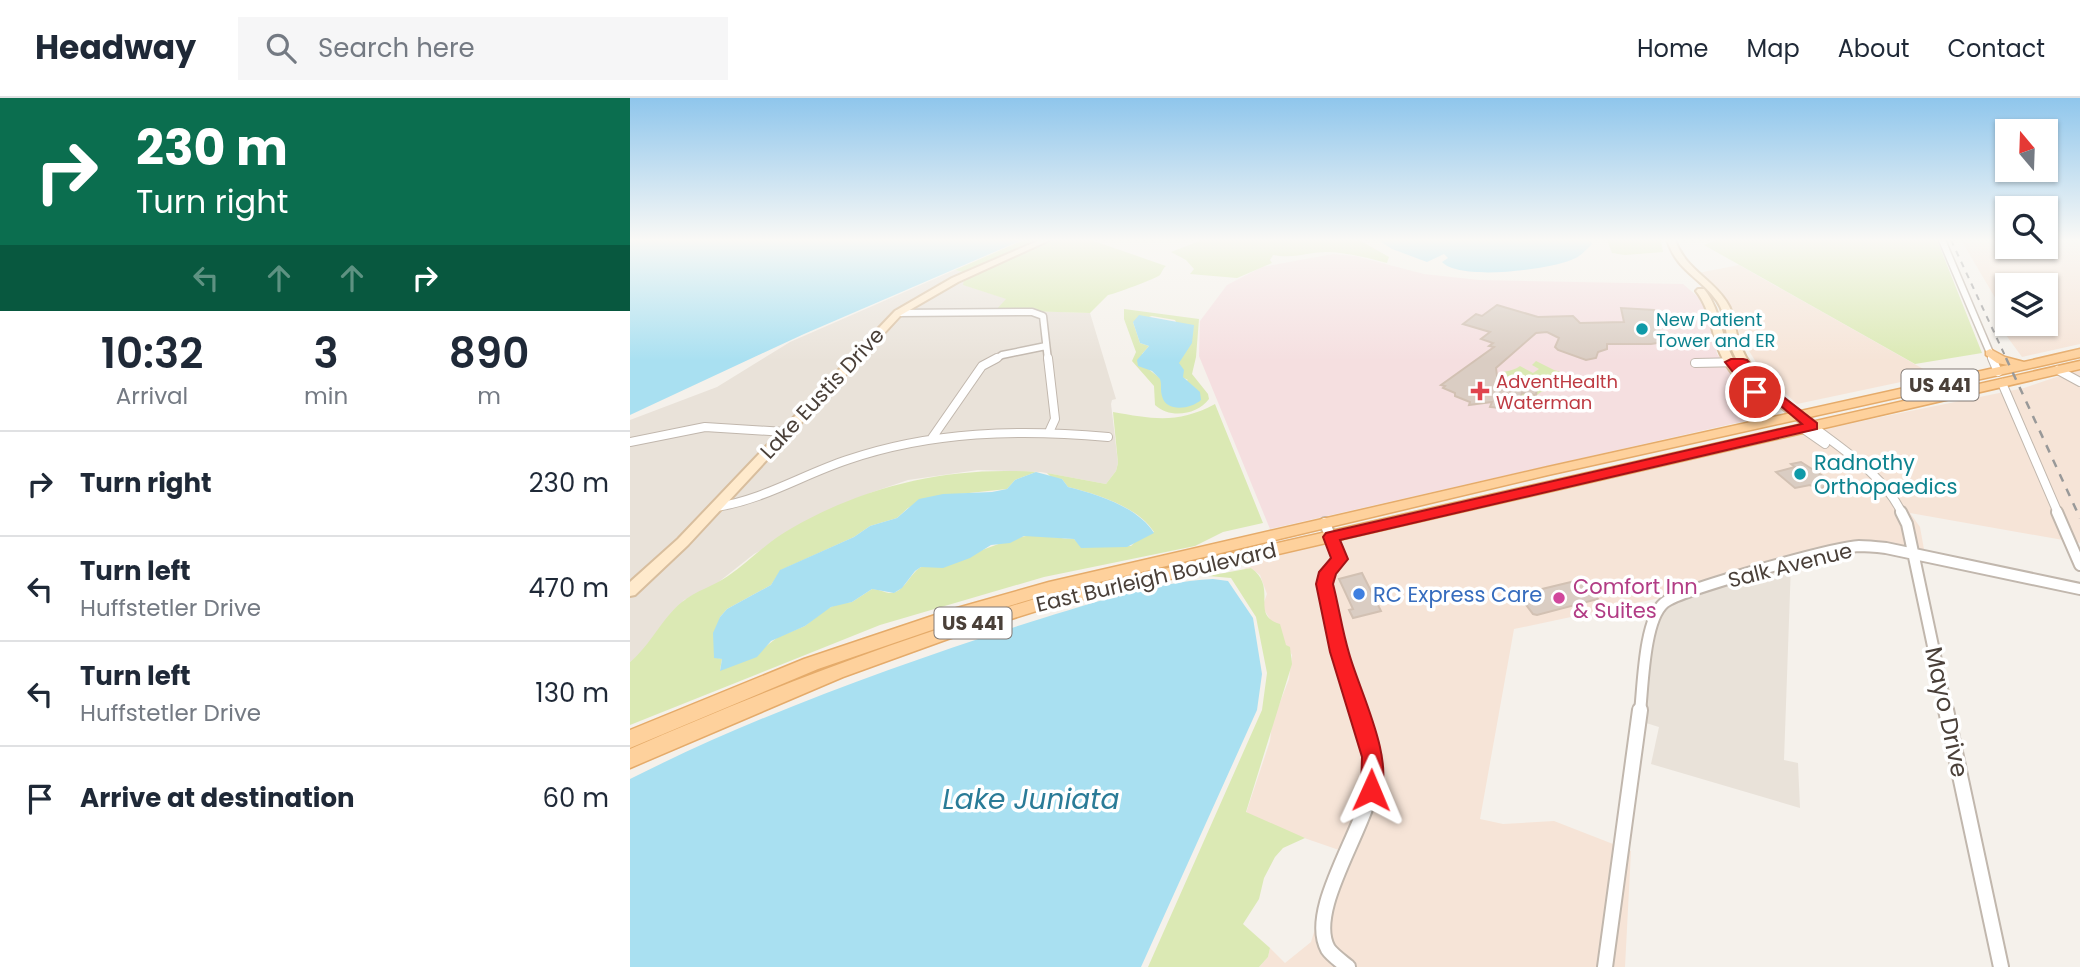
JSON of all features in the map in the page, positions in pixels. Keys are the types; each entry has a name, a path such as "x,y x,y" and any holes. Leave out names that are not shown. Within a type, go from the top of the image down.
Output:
{"main road":[{"path":"1990,353 2007,362 2028,365"},
{"name":"US 441","path":"1328,530 1680,442 1924,400 2000,377 2028,365 2080,353"},
{"name":"US 441","path":"1328,530 1576,479 1800,422 2000,377 2080,365"},
{"path":"1576,479 1585,470 1675,448 1680,442"},
{"name":"East Burleigh Boulevard","path":"630,739 838,655 1003,600 1137,566 1328,530"},
{"name":"East Burleigh Boulevard","path":"630,760 815,680 971,624 1328,530"},
{"path":"630,747 704,715 719,701"}],"street":[{"name":"Lake Eustis Drive","path":"630,591 663,563 898,313 954,281"},
{"path":"1689,281 1713,307 1721,340 1755,392 1800,422"},
{"path":"1959,281 2080,565"},
{"path":"898,313 1026,312 1041,315 1055,419 1050,430"},
{"path":"932,438 982,366 1002,355 1046,346"},
{"path":"1695,363 1737,362"},
{"path":"2058,370 2080,382"},
{"name":"Mayo Drive","path":"1800,422 1851,462 1867,470 1884,487 1903,514 1914,554 2001,967"},
{"path":"630,442 705,428 785,432"},
{"path":"716,507 753,499 804,475 856,457 932,438 1003,430 1050,430 1108,437"},
{"path":"1328,530 1339,559 1328,572 1325,584 1339,652 1374,767 1371,790 1330,895 1323,927 1328,949 1348,967"},
{"name":"Salk Avenue","path":"1605,967 1650,627 1657,610 1663,604 1687,592 1846,548 1872,546 2080,589"}],"shaded area":[{"path":"931,281 951,281 912,301 679,542 630,587 630,420 717,387 790,342"},
{"path":"958,281 965,281 964,285 1007,299 997,310 1090,313 1116,399 1112,400 1111,404 1118,463 1116,471 1106,484 1041,472 978,470 908,480 870,493 754,554 711,588 684,600 640,654 630,662 630,595 901,314"},
{"name":"AdventHealth Waterman","path":"1236,281 1683,284 1703,301 1708,310 1717,354 1742,386 1771,415 1270,529 1199,356 1200,321 1227,285"},
{"path":"1707,281 1767,281 1934,375 1797,404 1762,372 1743,341 1724,295"},
{"path":"1985,281 1995,281 1995,298"},
{"path":"2058,281 2080,281 2080,344 2022,357 2007,336 2058,336"},
{"path":"2080,369 2080,543 1910,513 1920,527 1925,555 1849,549 1660,598 1514,629 1480,819 1503,824 1554,821 1631,851 1625,967 1259,967 1268,957 1270,948 1285,963 1311,942 1339,850 1281,830 1246,813 1270,741 1272,723 1289,679 1292,655 1265,611 1263,605 1267,594 1260,575 1251,568 1242,570 1266,557 1871,419 2024,388"},
{"path":"1791,564 1784,760 1798,763 1800,808 1651,764 1659,727 1633,719 1660,598"}],"green space":[{"path":"964,281 1148,281 1108,295 1090,313 996,310 1006,299 963,285"},
{"path":"1767,281 1953,281 1982,353 1915,364"},
{"path":"1124,309 1199,319 1192,374 1208,394 1209,399 1204,404 1191,412 1183,413 1168,412 1155,405 1154,386 1132,361 1136,352 1124,319","holes":["1152,316 1175,320 1188,346 1178,362 1182,377 1188,380 1162,395 1161,379 1147,368 1142,354 1149,346 1140,343 1133,322"]},
{"path":"1536,361 1554,370 1588,380 1541,392 1533,398 1520,399 1522,393 1536,395 1538,383 1496,375 1520,366 1533,373 1539,369 1532,365"},
{"path":"1215,404 1263,523 1223,532 1195,546 1044,577 880,625 630,725 630,662 682,602 728,576 792,528 850,500 910,482 972,472 1036,472 1015,480 1007,489 931,497 908,508 897,518 870,526 854,537 781,570 771,585 727,609 720,617 715,645 718,658 722,659 720,670 761,650 778,637 805,626 823,611 837,604 852,602 872,589 894,592 903,587 921,567 961,558 1013,539 1036,536 1074,539 1082,547 1131,546 1154,532 1138,515 1091,493 1068,487 1062,479 1052,478 1047,473 1106,484 1116,471 1118,463 1113,412 1165,418 1189,415"},
{"path":"1251,568 1263,584 1266,614 1280,624 1286,645 1290,647 1292,664 1246,812 1305,838 1283,848 1275,857 1264,878 1259,899 1243,924 1270,948 1268,957 1259,967 1148,967 1262,710 1267,673 1256,617 1231,578 1208,576"}],"water":[{"path":"630,281 928,281 804,334 630,415"},
{"path":"1139,315 1194,325 1192,343 1179,363 1184,370 1183,377 1200,392 1201,400 1197,403 1179,408 1168,405 1162,396 1160,379 1152,371 1138,366 1137,360 1149,346 1140,343 1133,322"},
{"path":"1036,472 1062,479 1068,487 1116,503 1138,516 1154,533 1127,547 1081,548 1074,539 1024,536 1010,543 991,545 970,558 943,568 921,567 894,593 872,589 852,602 831,607 805,626 771,641 757,657 720,671 722,659 714,658 713,633 720,617 727,609 771,585 780,570 854,537 870,526 897,518 919,499 943,494 1007,489 1015,480"},
{"name":"Lake Juniata","path":"1213,579 1228,581 1253,618 1262,674 1257,710 1141,967 630,967 630,779 725,734 822,694 921,658 1116,596 1166,585"}],"building":[{"name":"AdventHealth Waterman","path":"1497,305 1538,317 1573,316 1580,323 1624,322 1621,308 1654,310 1660,333 1669,341 1651,344 1607,344 1607,349 1598,352 1596,358 1586,360 1558,350 1555,347 1559,338 1547,332 1536,333 1496,368 1497,376 1538,383 1536,395 1522,393 1517,410 1490,407 1492,402 1469,405 1470,402 1455,396 1455,393 1441,385 1494,347 1489,346 1493,343 1481,339 1490,332 1463,324 1476,314 1482,316"},
{"name":"Radnothy Orthopaedics","path":"1801,462 1829,480 1821,490 1810,485 1795,488 1776,472 1795,467 1791,464"},
{"name":"RC Express Care","path":"1362,573 1381,611 1353,618 1349,610 1353,609 1339,579"},
{"name":"Comfort Inn & Suites","path":"1575,581 1584,582 1598,599 1537,615 1533,614 1521,598 1542,589"}],"railway":[{"path":"1970,281 2007,360"},
{"path":"2006,358 2080,518"}],"place":[{"name":"New Patient Tower and ER","path":"1642,329"},
{"name":"AdventHealth Waterman","path":"1480,391"},
{"name":"Radnothy Orthopaedics","path":"1800,474"},
{"name":"RC Express Care","path":"1359,594"},
{"name":"Comfort Inn & Suites","path":"1559,598"}],"route":[{"path":"1371,790 1374,777 1372,757 1339,652 1325,584 1328,572 1339,559 1331,537 1812,426 1768,390 1743,362 1731,362 1755,392"}]}
